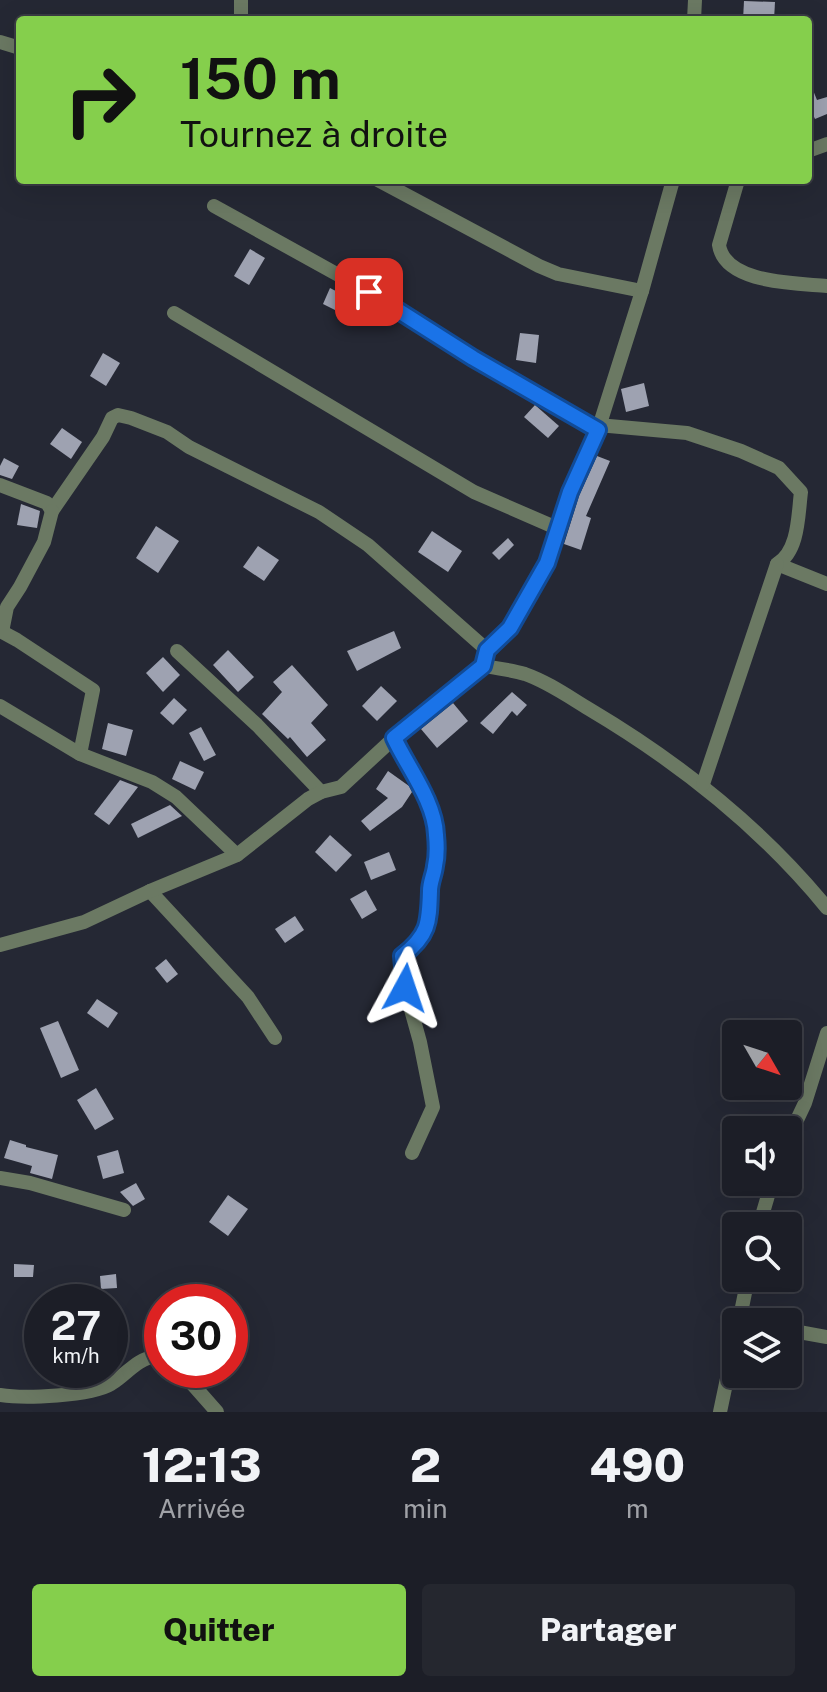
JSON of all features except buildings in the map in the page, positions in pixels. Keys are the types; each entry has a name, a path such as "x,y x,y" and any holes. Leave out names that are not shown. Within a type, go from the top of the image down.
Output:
{"street":[{"path":"385,184 558,274 642,291"},
{"path":"0,945 84,922 237,855 308,799 341,787 394,738 483,666 487,650 510,628 547,563 570,492 598,427 642,291 672,184"},
{"path":"737,184 719,245 721,254 745,273 768,280 827,286"},
{"path":"214,206 369,292 473,358 598,427 687,433 779,468 801,492 796,534 786,559 777,564 703,784"},
{"path":"174,313 474,492 559,529"},
{"path":"80,754 93,690 2,632 7,607 44,542 52,511 73,476 103,437 112,418 118,415 167,432 189,447 319,512 368,545 487,650"},
{"path":"0,485 47,503 52,511"},
{"path":"777,564 827,584"},
{"path":"177,651 257,725 321,792"},
{"path":"483,666 523,673 544,682 619,727 703,784 733,810 827,908"},
{"path":"0,706 80,754 152,782 176,797 237,855"},
{"path":"394,738 426,797 436,832 430,920 417,944 402,956 405,988 433,1107 412,1153"},
{"path":"150,891 248,997 275,1038"},
{"path":"799,1116 827,1033"},
{"path":"0,1178 30,1183 124,1210"},
{"path":"802,1333 827,1337"},
{"path":"0,1395 38,1398 110,1385 144,1358"},
{"path":"196,1388 217,1412"},
{"path":"720,1412 725,1388"}],"route":[{"path":"369,292 473,358 598,430 570,492 547,563 510,628 487,650 483,666 394,738 426,797 436,832 430,920 417,944 402,956 405,988"}]}
